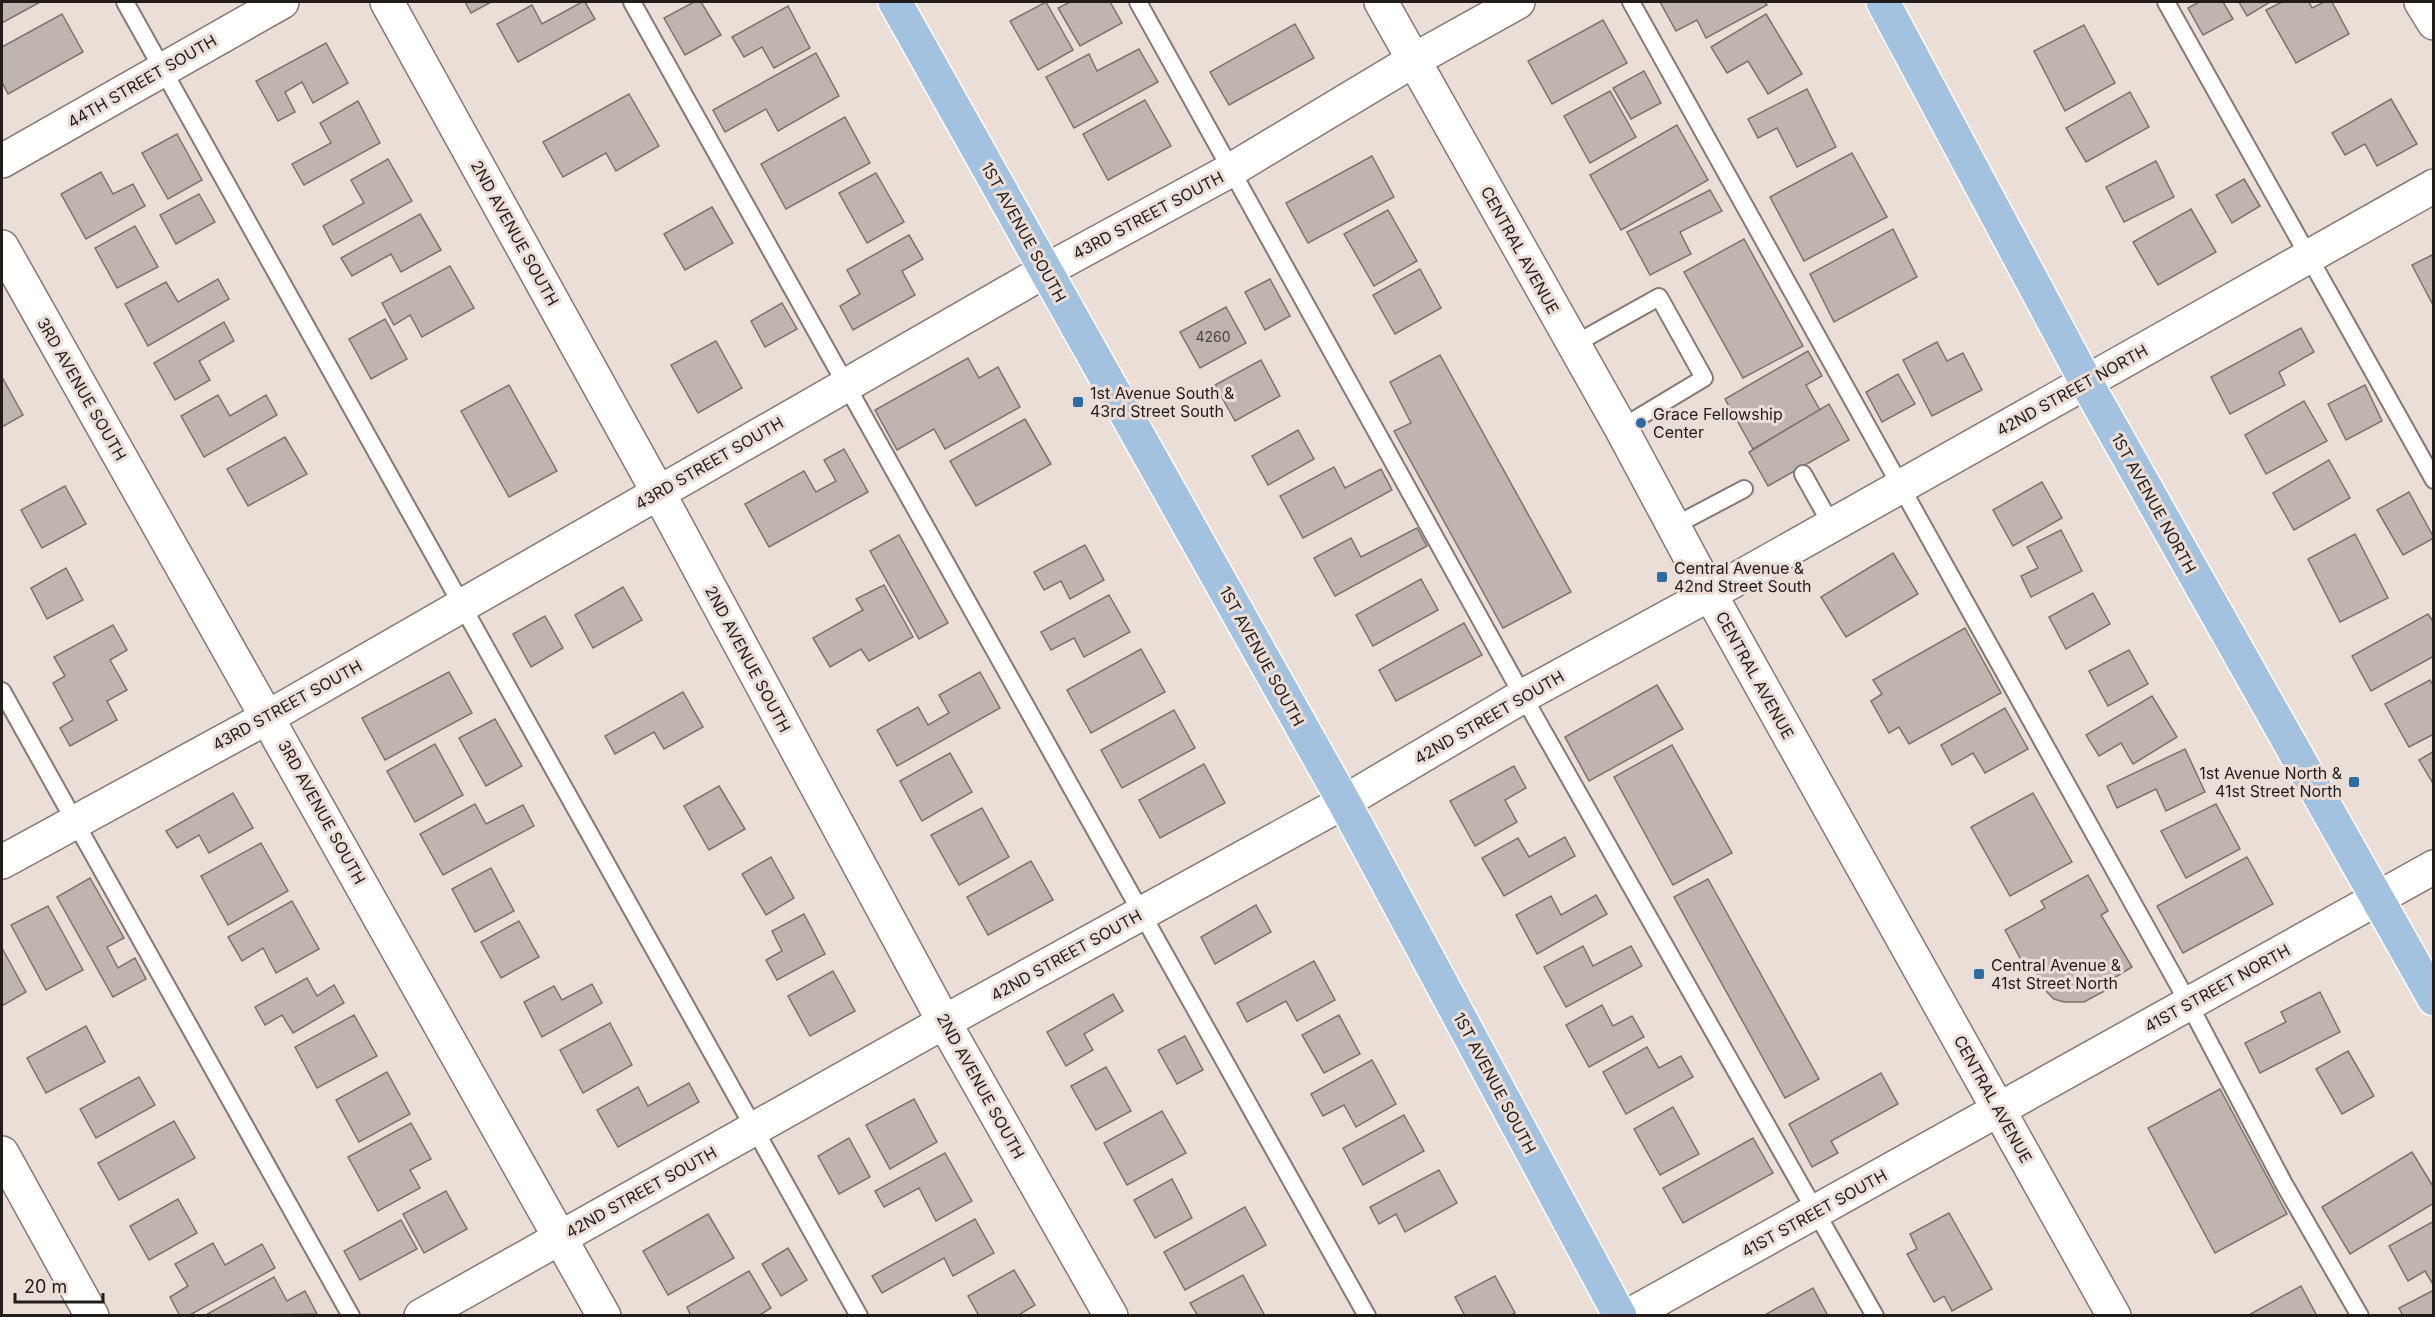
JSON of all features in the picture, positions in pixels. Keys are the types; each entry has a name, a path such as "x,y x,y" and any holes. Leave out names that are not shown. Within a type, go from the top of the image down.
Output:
{"main road":[{"name":"1ST AVENUE SOUTH","path":"895,2 1344,802 1620,1316"},
{"name":"1ST AVENUE NORTH","path":"1882,2 2086,382 2433,999"}],"street":[{"name":"44TH STREET SOUTH","path":"2,161 282,2"},
{"name":"2ND AVENUE SOUTH","path":"387,2 658,492 944,1022 1111,1316"},
{"name":"CENTRAL AVENUE","path":"1381,2 1621,428 1710,594 2114,1316"},
{"name":"43RD STREET SOUTH","path":"2,862 268,717 846,384 1045,271 1231,170 1414,60 1518,2"},
{"path":"2421,2 2433,23"},
{"name":"42ND STREET NORTH","path":"1710,594 2433,186"},
{"name":"3RD AVENUE SOUTH","path":"2,247 604,1316"},
{"name":"42ND STREET SOUTH","path":"421,1316 944,1022 1344,802 1523,696 1710,594"},
{"name":"41ST STREET NORTH","path":"2000,1110 2433,867"},
{"name":"41ST STREET SOUTH","path":"1629,1316 2000,1110"},
{"path":"2,1153 92,1316"}],"lane":[{"path":"125,2 859,1316"},
{"path":"632,2 1367,1316"},
{"path":"1138,2 1523,696 1875,1316"},
{"path":"1631,2 2189,1004 2284,1185 2360,1316"},
{"path":"2166,2 2433,480"},
{"path":"1573,345 1659,297 1704,378 1621,428"},
{"path":"1803,474 1831,524"},
{"path":"1674,526 1744,489"},
{"path":"2,690 351,1316"}],"building":[{"path":"2,2 40,2 2,23"},
{"path":"465,2 491,2 471,13"},
{"path":"585,2 595,19 518,62 497,24 532,5 542,24"},
{"path":"694,2 701,2 721,35 685,55 664,18"},
{"path":"1046,2 1073,50 1038,70 1010,21"},
{"path":"1070,2 1110,2 1122,23 1080,46 1058,8"},
{"path":"1660,2 1765,2 1767,5 1706,38 1697,20 1676,31"},
{"path":"2199,2 2223,2 2233,19 2203,35 2188,8"},
{"path":"2239,2 2270,2 2247,16"},
{"path":"2282,2 2309,2 2312,8 2324,2 2332,2 2349,34 2296,63 2266,10"},
{"path":"788,6 810,48 774,68 762,47 744,57 732,37"},
{"path":"62,14 83,52 8,94 2,82 2,47"},
{"path":"1766,14 1802,74 1768,94 1748,61 1727,73 1711,47"},
{"path":"1603,20 1627,63 1552,104 1528,61"},
{"path":"1295,24 1314,58 1229,105 1210,72"},
{"path":"2084,25 2115,83 2065,111 2034,51"},
{"path":"326,43 348,83 313,103 302,82 285,92 295,112 278,121 256,81"},
{"path":"1139,49 1158,82 1074,128 1046,77 1089,54 1097,71"},
{"path":"816,53 839,96 778,131 766,109 725,132 713,110"},
{"path":"1644,71 1661,103 1631,119 1613,88"},
{"path":"1807,89 1836,147 1797,167 1777,128 1758,138 1748,119"},
{"path":"1610,91 1636,137 1590,163 1564,116"},
{"path":"2130,92 2149,127 2086,162 2066,128"},
{"path":"629,94 659,146 616,171 606,153 563,177 543,142"},
{"path":"2391,99 2417,144 2377,166 2365,144 2345,155 2332,133"},
{"path":"1145,100 1171,146 1108,180 1083,134"},
{"path":"358,101 380,143 304,185 292,164 331,143 320,123"},
{"path":"845,117 870,163 786,209 761,164"},
{"path":"1677,125 1708,180 1621,230 1590,175"},
{"path":"177,134 202,180 168,199 142,153"},
{"path":"1852,153 1887,217 1804,261 1770,197"},
{"path":"1372,156 1394,197 1308,243 1286,203"},
{"path":"388,159 412,201 333,245 323,226 364,203 351,180"},
{"path":"2156,161 2174,197 2124,222 2106,187"},
{"path":"101,172 113,194 133,184 145,206 86,239 61,194"},
{"path":"876,173 904,222 867,243 839,193"},
{"path":"2244,179 2260,206 2232,223 2216,195"},
{"path":"1710,190 1722,211 1680,232 1691,254 1650,275 1627,232"},
{"path":"199,194 215,222 176,244 160,215"},
{"path":"712,207 733,243 685,270 664,234"},
{"path":"2191,209 2216,252 2158,285 2133,242"},
{"path":"1388,210 1417,261 1374,286 1344,234"},
{"path":"420,214 441,250 401,272 391,254 352,276 341,258"},
{"path":"135,226 158,267 117,288 95,248"},
{"path":"1893,229 1917,277 1834,322 1810,274"},
{"path":"909,235 923,259 902,271 915,295 853,330 840,306 860,294 847,270"},
{"path":"1744,239 1803,346 1743,378 1684,272"},
{"path":"2434,254 2434,307 2412,265"},
{"path":"450,266 474,308 422,337 410,315 394,325 382,303"},
{"path":"1420,269 1441,308 1395,334 1373,295"},
{"path":"218,279 229,299 148,346 125,304 166,282 178,302"},
{"path":"1270,279 1290,316 1265,330 1245,292"},
{"path":"782,303 797,329 765,347 751,321"},
{"path":"1226,307 1246,343 1200,368 1180,332"},
{"path":"385,319 407,359 371,379 349,339"},
{"path":"224,322 234,341 199,361 210,380 175,400 154,363"},
{"path":"2301,328 2314,352 2279,372 2285,385 2230,414 2211,377"},
{"path":"716,341 742,388 698,413 671,365"},
{"path":"1937,342 1947,361 1963,353 1982,390 1932,416 1903,360"},
{"path":"1808,351 1822,376 1806,385 1820,410 1753,449 1725,399"},
{"path":"1440,355 1571,592 1503,628 1394,431 1411,423 1390,382"},
{"path":"968,358 979,378 998,367 1020,407 945,449 934,429 897,450 875,410"},
{"path":"1261,360 1280,396 1235,421 1215,385"},
{"path":"1898,374 1915,404 1882,422 1866,392"},
{"path":"2,377 23,415 2,427"},
{"path":"509,385 557,471 509,497 461,411"},
{"path":"2365,385 2382,421 2346,440 2328,404"},
{"path":"218,395 230,416 266,395 277,415 204,457 181,416"},
{"path":"2304,401 2327,441 2266,474 2245,435"},
{"path":"1829,404 1849,440 1768,486 1749,452"},
{"path":"1025,419 1051,464 976,506 950,461"},
{"path":"1298,430 1314,459 1268,485 1252,456"},
{"path":"285,437 307,474 248,506 227,469"},
{"path":"844,449 868,492 769,547 745,504 804,471 816,492 836,481 824,460"},
{"path":"2329,460 2350,498 2294,530 2273,493"},
{"path":"1334,467 1345,488 1381,469 1392,490 1303,538 1280,496"},
{"path":"2042,482 2062,518 2013,546 1993,510"},
{"path":"65,486 86,524 42,548 21,510"},
{"path":"2409,492 2434,538 2403,555 2377,510"},
{"path":"1417,528 1427,546 1335,596 1314,558 1351,538 1361,557"},
{"path":"2061,530 2082,571 2031,597 2021,576 2038,568 2027,547"},
{"path":"2355,534 2388,598 2340,622 2308,559"},
{"path":"899,535 948,623 919,639 870,551"},
{"path":"1085,545 1104,580 1070,599 1061,581 1044,590 1034,572"},
{"path":"1893,553 1918,594 1846,637 1821,597"},
{"path":"66,568 83,600 47,619 31,588"},
{"path":"1421,579 1438,610 1373,646 1356,615"},
{"path":"884,585 913,637 869,661 861,649 830,667 813,638 863,610 856,599"},
{"path":"623,587 642,620 593,648 575,615"},
{"path":"2093,593 2110,624 2066,649 2049,617"},
{"path":"1109,595 1130,632 1084,657 1074,638 1051,650 1041,632"},
{"path":"2428,614 2434,623 2434,656 2371,691 2352,656"},
{"path":"545,616 563,648 531,667 513,634"},
{"path":"1464,623 1482,655 1396,701 1379,670"},
{"path":"113,625 127,650 110,660 127,690 107,701 117,720 70,746 60,728 73,720 53,683 65,676 54,657"},
{"path":"1965,628 2001,693 1909,744 1899,727 1889,733 1871,701 1882,694 1873,680"},
{"path":"1141,649 1165,692 1091,733 1067,690"},
{"path":"2129,650 2148,684 2108,706 2089,671"},
{"path":"449,672 472,713 385,760 362,718"},
{"path":"980,672 1000,708 897,766 877,730 918,707 928,725 949,713 939,695"},
{"path":"2430,680 2434,687 2434,734 2409,747 2385,704"},
{"path":"1657,685 1683,729 1589,781 1565,737"},
{"path":"683,692 703,727 664,749 654,732 615,754 605,736"},
{"path":"2152,696 2177,737 2133,764 2121,743 2099,756 2086,735"},
{"path":"2005,708 2028,749 1985,773 1973,753 1952,765 1941,745"},
{"path":"1174,710 1195,748 1122,788 1101,750"},
{"path":"495,719 522,766 486,786 459,738"},
{"path":"435,744 463,795 415,822 387,771"},
{"path":"1672,745 1732,853 1673,885 1614,777"},
{"path":"2185,749 2205,792 2166,811 2156,789 2117,808 2107,786"},
{"path":"2434,751 2434,785 2419,760"},
{"path":"950,753 972,792 922,821 900,781"},
{"path":"1204,764 1225,803 1160,838 1139,800"},
{"path":"1514,766 1526,788 1505,800 1517,822 1475,846 1450,801"},
{"path":"719,786 745,829 709,850 684,806"},
{"path":"233,793 253,828 209,853 199,835 177,848 166,831"},
{"path":"2033,793 2072,862 2010,896 1971,827"},
{"path":"475,804 486,824 523,805 534,826 443,875 420,834"},
{"path":"2216,804 2240,849 2186,878 2161,831"},
{"path":"982,808 1009,857 959,885 931,835"},
{"path":"1565,837 1575,856 1504,896 1482,858 1518,838 1529,857"},
{"path":"261,843 288,891 228,925 201,876"},
{"path":"771,857 794,898 766,915 742,874"},
{"path":"2247,857 2273,904 2183,953 2157,906"},
{"path":"1031,861 1053,900 988,935 967,897"},
{"path":"491,868 514,911 475,932 452,889"},
{"path":"2088,875 2108,911 2101,915 2132,967 2109,981 2112,987 2084,1002 2064,1002 2054,999 2047,992 2032,965 2026,969 2005,930 2045,908 2041,901"},
{"path":"90,878 124,938 107,947 118,968 135,958 146,979 113,997 57,897"},
{"path":"1708,879 1819,1079 1785,1098 1674,897"},
{"path":"1596,895 1607,914 1537,954 1516,915 1551,896 1561,915"},
{"path":"292,901 319,949 276,973 263,948 242,961 228,937"},
{"path":"1256,905 1271,932 1215,964 1201,937"},
{"path":"48,906 83,970 46,990 11,925"},
{"path":"804,914 825,954 777,980 766,960 782,951 772,931"},
{"path":"519,921 539,957 501,978 481,942"},
{"path":"1583,946 1593,966 1631,946 1642,966 1566,1007 1544,967"},
{"path":"2,948 26,992 2,1006"},
{"path":"1314,961 1335,1000 1297,1021 1286,1001 1247,1022 1237,1003"},
{"path":"833,971 855,1011 810,1036 788,996"},
{"path":"307,978 317,996 334,985 344,1003 293,1033 282,1015 265,1025 255,1007"},
{"path":"592,984 602,1003 542,1037 524,1002 554,986 562,1000"},
{"path":"2320,992 2340,1032 2260,1073 2245,1043 2286,1022 2281,1012"},
{"path":"1113,994 1123,1011 1084,1034 1093,1050 1066,1066 1047,1032"},
{"path":"1602,1005 1613,1026 1632,1016 1644,1037 1589,1067 1566,1025"},
{"path":"354,1015 377,1056 317,1088 295,1047"},
{"path":"1339,1015 1360,1054 1324,1073 1302,1035"},
{"path":"610,1023 632,1065 583,1093 560,1050"},
{"path":"86,1026 105,1062 46,1093 27,1058"},
{"path":"1185,1036 1203,1070 1177,1084 1158,1050"},
{"path":"1647,1047 1659,1068 1681,1056 1693,1077 1626,1114 1603,1072"},
{"path":"2348,1051 2374,1096 2342,1114 2316,1069"},
{"path":"1372,1060 1396,1104 1356,1127 1344,1105 1323,1116 1311,1094"},
{"path":"1106,1067 1131,1111 1096,1130 1071,1086"},
{"path":"387,1072 410,1114 359,1142 336,1100"},
{"path":"1881,1073 1898,1104 1831,1141 1838,1153 1812,1167 1789,1124"},
{"path":"139,1077 155,1105 96,1138 80,1109"},
{"path":"689,1083 699,1102 618,1147 597,1110 638,1087 648,1106"},
{"path":"2220,1089 2287,1214 2215,1253 2148,1128"},
{"path":"914,1099 937,1142 890,1169 866,1125"},
{"path":"1673,1107 1699,1154 1660,1175 1634,1129"},
{"path":"1162,1111 1186,1153 1127,1185 1104,1143"},
{"path":"1404,1115 1424,1151 1363,1185 1343,1148"},
{"path":"174,1121 195,1158 119,1200 98,1163"},
{"path":"411,1123 431,1159 410,1170 420,1188 378,1211 348,1157"},
{"path":"849,1138 870,1177 839,1194 818,1156"},
{"path":"1753,1138 1773,1173 1683,1223 1663,1188"},
{"path":"2412,1152 2434,1188 2434,1203 2350,1254 2322,1207"},
{"path":"945,1153 972,1201 936,1221 919,1188 884,1207 875,1191"},
{"path":"1439,1170 1457,1203 1405,1232 1396,1214 1379,1224 1370,1207"},
{"path":"1172,1179 1192,1218 1155,1238 1134,1200"},
{"path":"446,1191 467,1229 424,1253 403,1214"},
{"path":"178,1199 197,1233 149,1260 130,1226"},
{"path":"1245,1207 1266,1245 1185,1290 1164,1252"},
{"path":"1949,1213 1992,1289 1952,1311 1944,1296 1934,1302 1907,1254 1917,1249 1910,1234"},
{"path":"708,1214 734,1258 668,1295 643,1251"},
{"path":"975,1219 994,1253 953,1276 944,1258 882,1293 872,1276"},
{"path":"401,1220 417,1249 360,1280 344,1251"},
{"path":"2434,1221 2434,1286 2425,1271 2408,1281 2389,1246"},
{"path":"213,1243 225,1265 262,1244 275,1268 188,1316 180,1316 170,1297 188,1286 175,1264"},
{"path":"788,1248 807,1280 781,1296 762,1264"},
{"path":"1014,1270 1035,1305 1017,1316 979,1316 968,1296"},
{"path":"749,1271 771,1308 758,1316 691,1316 687,1307"},
{"path":"1243,1275 1265,1316 1198,1316 1190,1303"},
{"path":"1495,1276 1515,1313 1510,1316 1465,1316 1455,1297"},
{"path":"274,1277 287,1301 305,1291 317,1314 204,1316"},
{"path":"2301,1286 2317,1316 2247,1316"},
{"path":"1813,1288 1828,1316 1763,1316"},
{"path":"2434,1290 2434,1316 2403,1316 2399,1308"}],"place":[{"name":"1st Avenue South & 43rd Street South","path":"1078,402"},
{"name":"Grace Fellowship Center","path":"1641,423"},
{"name":"Central Avenue & 42nd Street South","path":"1662,577"},
{"name":"1st Avenue North & 41st Street North","path":"2354,782"},
{"name":"Central Avenue & 41st Street North","path":"1979,974"}]}
